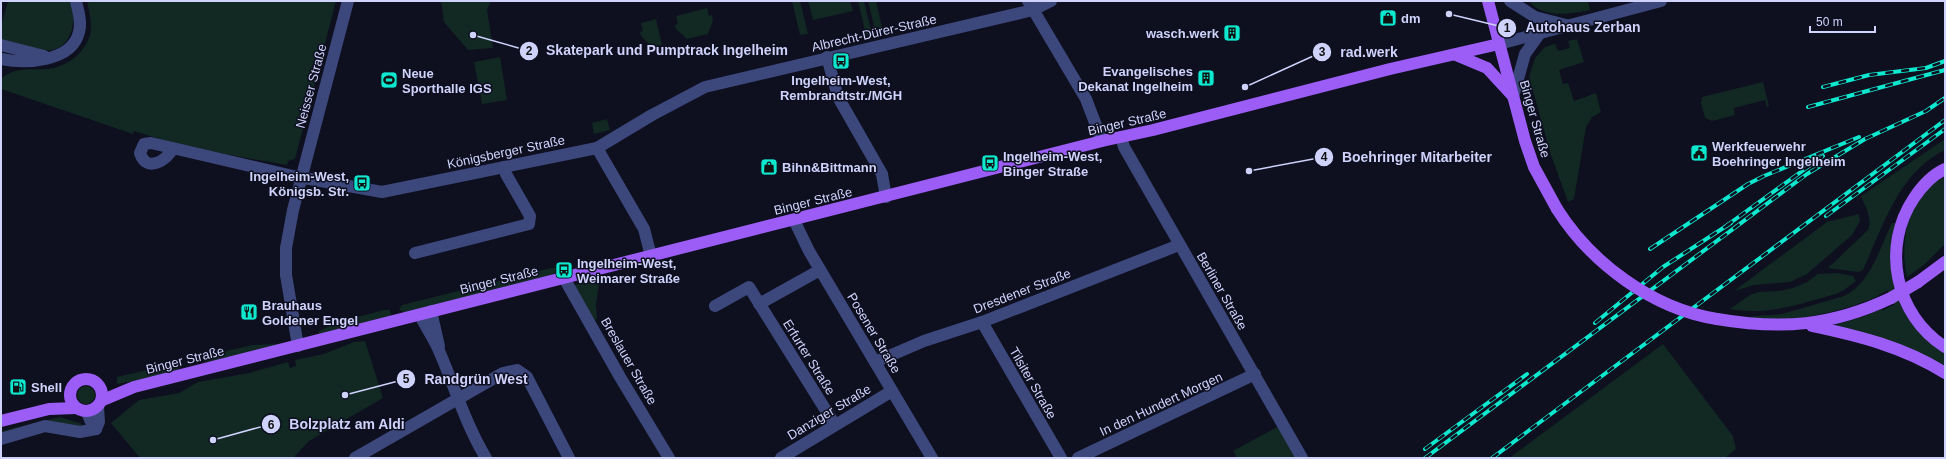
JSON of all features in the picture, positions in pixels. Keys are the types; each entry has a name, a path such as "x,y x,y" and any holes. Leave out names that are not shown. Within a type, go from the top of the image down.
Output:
{"main road":[{"path":"1488,1 1499,44"},
{"name":"Binger Straße","path":"91,407 134,387 1102,141 1378,72 1499,44 1532,162 1570,228 1594,253 1634,285 1679,308 1693,314 1717,319 1766,325 1803,324 1845,316 1891,298 1918,282 1945,262"},
{"path":"1456,55 1486,68 1513,97"},
{"path":"1945,169 1924,184 1902,217 1896,240 1895,262 1899,283 1906,303 1924,329 1945,347"},
{"path":"1803,324 1869,338 1906,352 1945,373"},
{"name":"Binger Straße","path":"49,409 70,394 75,383 83,379 92,380 100,385 134,387"},
{"path":"91,407 102,390 100,385"},
{"path":"70,394 71,402 91,407"},
{"path":"1,421 49,409 91,407"}],"street":[{"path":"1,59 15,61 62,54 71,46 78,36 80,22 76,1"},
{"name":"Neisser Straße","path":"298,346 286,275 286,248 301,177 348,1"},
{"name":"Albrecht-Dürer-Straße","path":"597,148 652,115 705,87 1051,1"},
{"path":"1510,1 1535,17 1567,25"},
{"name":"Binger Straße","path":"1499,44 1661,1"},
{"path":"1031,6 1086,99 1102,141"},
{"path":"1513,97 1525,54 1540,33"},
{"path":"1,45 49,57"},
{"path":"827,57 838,96 882,174 886,197"},
{"path":"1,67 15,61"},
{"name":"Berliner Straße","path":"1121,137 1124,147 1179,245 1255,374 1302,458"},
{"path":"173,148 301,177"},
{"path":"597,148 644,229 651,256"},
{"name":"Königsberger Straße","path":"301,177 382,192 597,148"},
{"path":"415,253 529,224 530,216 506,174 504,167"},
{"name":"Posener Straße","path":"794,220 802,238 820,270 932,458"},
{"name":"Dresdener Straße","path":"875,362 924,341 982,322 1179,245"},
{"path":"759,304 820,270"},
{"name":"Breslauer Straße","path":"564,278 620,377 669,458"},
{"name":"Erfurter Straße","path":"715,306 749,287 835,425"},
{"path":"426,313 476,442 486,458"},
{"name":"Tilsiter Straße","path":"982,322 1061,458"},
{"path":"355,458 504,373 517,370 522,372 527,377 569,458"},
{"name":"In den Hundert Morgen","path":"1078,458 1255,374"},
{"name":"Danziger Straße","path":"781,458 892,391"},
{"path":"1,439 46,426 80,432 96,428 90,420 91,407"}],"green space":[{"path":"8,1 71,1 73,10 72,28 65,43 58,48 39,50 2,40 1,26"},
{"path":"87,1 336,1 295,159 288,161 287,165 191,147 134,131 133,134 1,89 1,79 12,72 17,70 56,68 70,61 82,50 89,37 91,29"},
{"path":"441,1 491,1 487,10 493,48 468,50 444,22"},
{"path":"792,1 800,1 808,34 800,35"},
{"path":"808,1 850,1 853,11 813,20"},
{"path":"858,1 864,1 872,34 866,35"},
{"path":"868,1 876,1 883,32 876,34"},
{"path":"1529,1 1588,1 1590,10 1566,14 1549,13 1541,11"},
{"path":"707,8 709,16 712,15 713,20 708,34 687,39 676,29 675,25 678,24 676,16"},
{"path":"656,19 662,45 652,47 641,36 640,32 643,31 641,23"},
{"path":"1577,39 1584,62 1559,70 1563,84 1568,83 1574,101 1596,93 1601,112 1592,117 1586,127 1574,199 1568,202 1551,155 1529,77 1535,58 1545,47 1555,44 1558,51 1570,48 1568,41"},
{"path":"500,57 507,100 482,104 474,62"},
{"path":"1763,82 1769,106 1767,107 1765,100 1734,108 1735,115 1712,121 1705,118 1701,103 1702,97"},
{"path":"607,119 610,130 594,134 592,123"},
{"path":"1945,139 1945,150 1929,160 1904,186 1886,218 1863,270 1858,272 1828,268 1868,230 1870,221 1861,196"},
{"path":"1945,177 1945,244 1924,265 1907,277 1904,253 1910,217 1921,195 1929,186"},
{"path":"1859,214 1860,221 1852,235 1807,274 1790,282 1754,285 1734,291 1827,222"},
{"path":"1892,223 1895,223 1892,240 1897,288 1945,351 1945,371 1831,326 1862,317 1882,309 1883,310 1894,305 1888,290 1878,295 1879,296 1846,308 1812,316 1778,319 1743,317 1782,314 1844,296 1861,283 1868,274"},
{"path":"556,268 557,272 535,282 406,314 399,309 402,305"},
{"path":"1838,273 1853,276 1856,281 1836,294 1783,308 1757,311 1730,309 1750,295 1758,292 1779,291 1793,288 1807,282 1818,274"},
{"path":"600,277 596,304 597,318 594,322 572,286"},
{"path":"384,310 390,310 391,316 319,336 319,331 338,322"},
{"path":"365,341 383,398 309,441 293,458 140,458 111,423 139,400 179,393 198,382 249,373 288,362 290,368 296,366 295,360 324,354 354,342"},
{"path":"280,344 276,347 234,358 204,362 205,356 252,345"},
{"path":"1663,344 1733,436 1736,449 1725,458 1509,458"},
{"path":"181,362 182,367 167,375 117,384 117,377"},
{"path":"82,386 90,386 95,391 93,402 90,404 82,404 77,399 77,391"},
{"path":"60,417 82,424 78,427 1,434 1,431"},
{"path":"1279,426 1297,458 1237,458 1233,451"}],"railway":[{"path":"1823,87 1869,75 1926,68 1945,61"},
{"path":"1808,107 1945,70"},
{"path":"1425,458 1807,174 1865,139 1926,111 1945,98"},
{"path":"1492,458 1945,120"},
{"path":"1826,216 1945,129"},
{"path":"1650,249 1748,184 1859,137"},
{"path":"1726,226 1823,156"},
{"path":"1595,323 1663,267 1731,223"},
{"path":"1425,449 1527,374"}],"place":[{"name":"Autohaus Zerban","path":"1449,14"},
{"name":"dm","path":"1388,18"},
{"name":"wasch.werk","path":"1232,33"},
{"name":"Skatepark und Pumptrack Ingelheim","path":"473,35"},
{"name":"Ingelheim-West, Rembrandtstr./MGH","path":"841,61"},
{"name":"Evangelisches Dekanat Ingelheim","path":"1206,78"},
{"name":"Neue Sporthalle IGS","path":"389,80"},
{"name":"rad.werk","path":"1245,87"},
{"name":"Werkfeuerwehr Boehringer Ingelheim","path":"1699,153"},
{"name":"Ingelheim-West, Binger Straße","path":"990,163"},
{"name":"Bihn&Bittmann","path":"769,167"},
{"name":"Boehringer Mitarbeiter","path":"1249,171"},
{"name":"Ingelheim-West, Königsb. Str.","path":"362,183"},
{"name":"Ingelheim-West, Weimarer Straße","path":"564,270"},
{"name":"Brauhaus Goldener Engel","path":"249,312"},
{"name":"Shell","path":"18,387"},
{"name":"Randgrün West","path":"345,395"},
{"name":"Bolzplatz am Aldi","path":"213,440"}]}
